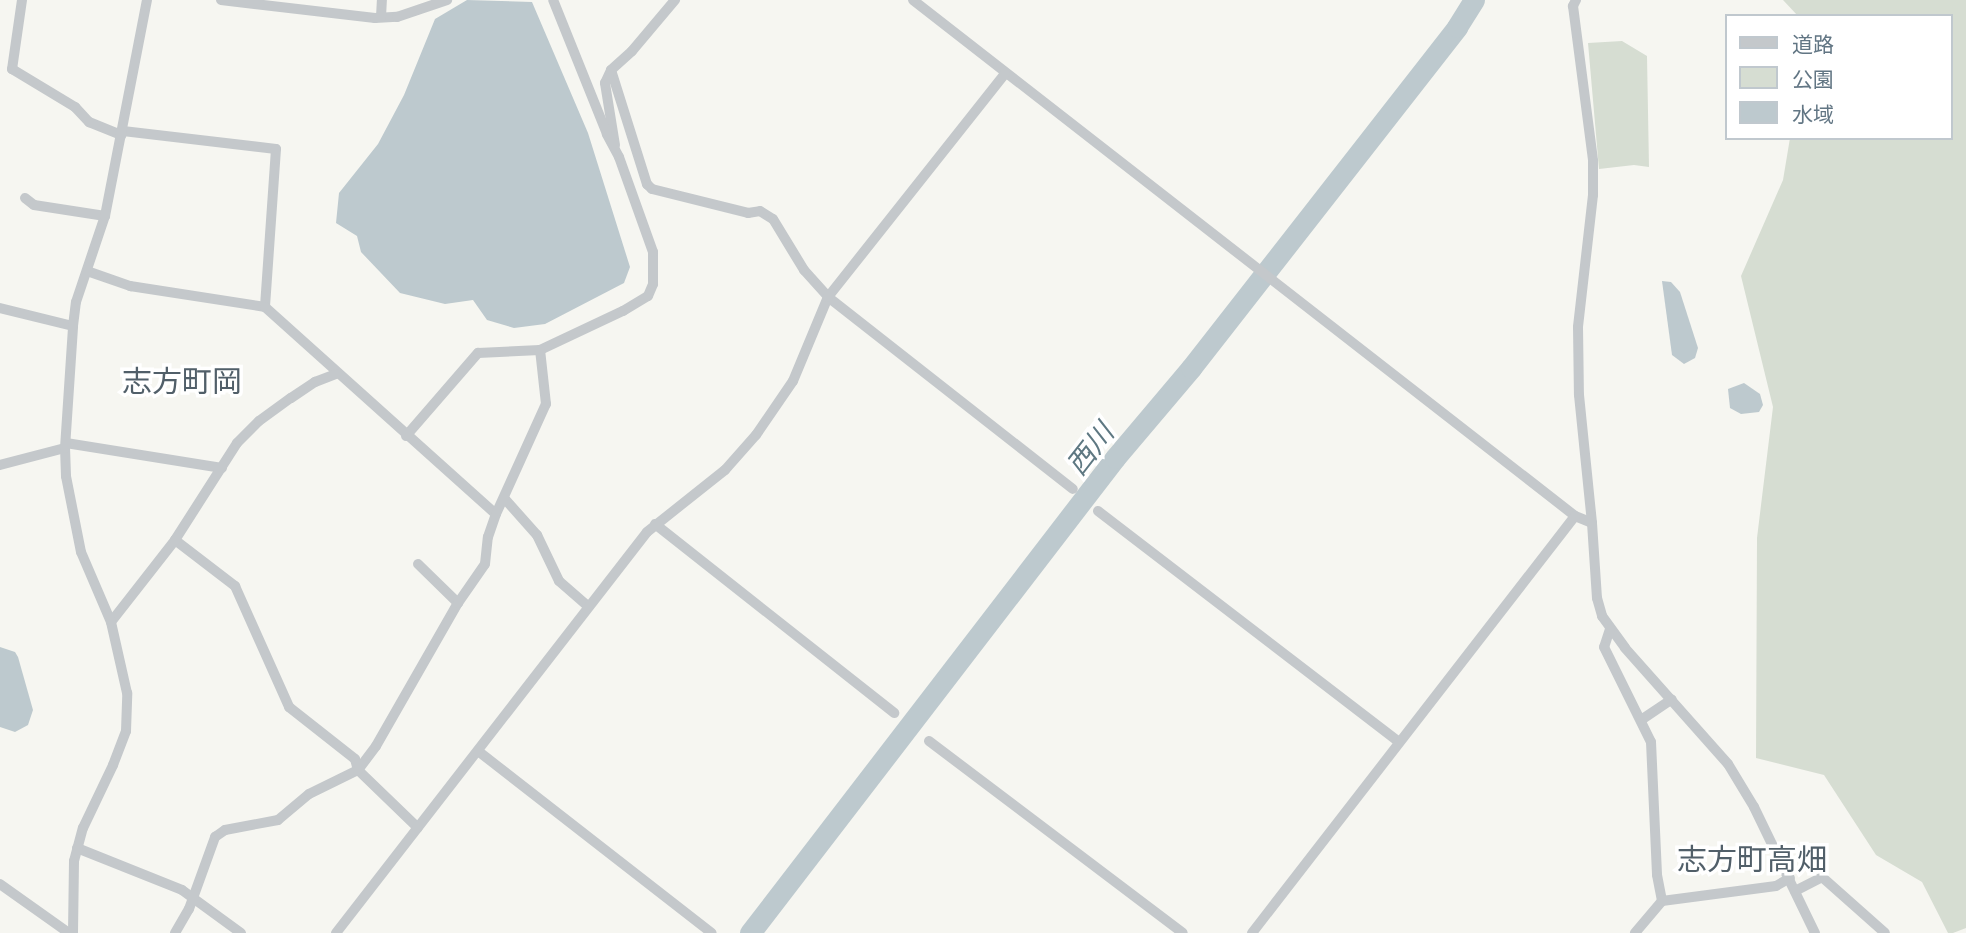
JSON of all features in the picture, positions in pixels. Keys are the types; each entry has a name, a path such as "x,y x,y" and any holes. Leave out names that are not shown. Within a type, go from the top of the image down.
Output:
{"street":[{"path":"22,0 12,69 75,107 89,122 122,133 276,149 265,307"},
{"path":"71,933 72,878 77,848 126,731 127,692 111,622 81,552 66,476 65,445 73,326 76,302 105,216 148,0"},
{"path":"221,0 289,10 380,17 397,17 447,0"},
{"path":"380,17 382,0"},
{"path":"406,436 478,353 540,350 623,311 648,296 653,284 653,252 615,148 553,0"},
{"path":"615,148 605,83 611,69 632,51 675,0"},
{"path":"913,0 1004,74 1275,281 1575,516 1591,523"},
{"path":"1572,2 1593,161 1594,195 1584,253 1578,327 1579,395 1597,598 1602,616 1610,629 1728,764 1790,878 1815,933"},
{"path":"611,69 647,184 652,189 748,213 760,211 773,219 804,270 828,297 1073,489"},
{"path":"336,933 570,635 588,606 655,524 688,502 725,470 756,435 793,382 828,297 1004,74"},
{"path":"24,198 34,205 105,216"},
{"path":"87,271 130,286 265,307 335,374 496,514"},
{"path":"0,309 73,326"},
{"path":"174,933 194,896 211,845 225,830 278,820 309,794 358,770 409,692 458,603 485,564 488,537 496,514 546,404 540,350"},
{"path":"111,622 175,541 237,443 259,421 315,382 335,374"},
{"path":"0,465 65,445 222,468"},
{"path":"504,498 537,535 559,581 588,606"},
{"path":"1098,510 1399,742"},
{"path":"1252,933 1575,516"},
{"path":"655,524 894,713"},
{"path":"175,541 235,586 289,707 355,759 358,770 418,828"},
{"path":"418,564 458,603"},
{"path":"1610,629 1604,647 1651,742 1657,875 1662,901"},
{"path":"1641,720 1672,699"},
{"path":"929,741 1183,933"},
{"path":"478,751 712,933"},
{"path":"77,848 194,896 241,933"},
{"path":"1795,891 1822,877 1885,933"},
{"path":"1635,933 1662,901 1776,886 1790,878"},
{"path":"0,884 71,933"}],"green space":[{"path":"1783,0 1966,0 1966,928 1953,933 1948,933 1922,882 1876,855 1824,775 1756,758 1757,538 1773,407 1741,276 1783,180 1790,140 1952,140 1952,14 1796,14"},
{"path":"1622,41 1647,56 1649,167 1634,165 1599,169 1588,43"}],"water":[{"path":"467,0 532,2 588,133 630,267 624,283 545,324 514,328 487,320 473,300 445,304 400,293 361,252 357,236 336,223 339,193 378,144 404,95 435,19"},
{"path":"1662,281 1671,282 1680,292 1698,348 1695,358 1684,364 1672,355"},
{"path":"1744,383 1760,394 1763,405 1759,412 1741,414 1730,408 1728,389"},
{"path":"0,647 15,652 18,657 33,710 28,725 15,732 0,727"}],"waterway":[{"name":"西川","path":"750,933 1115,458 1191,368 1457,27 1474,0"}],"district":[{"name":"志方町岡","path":"182,381"},
{"name":"志方町高畑","path":"1752,859"}]}
